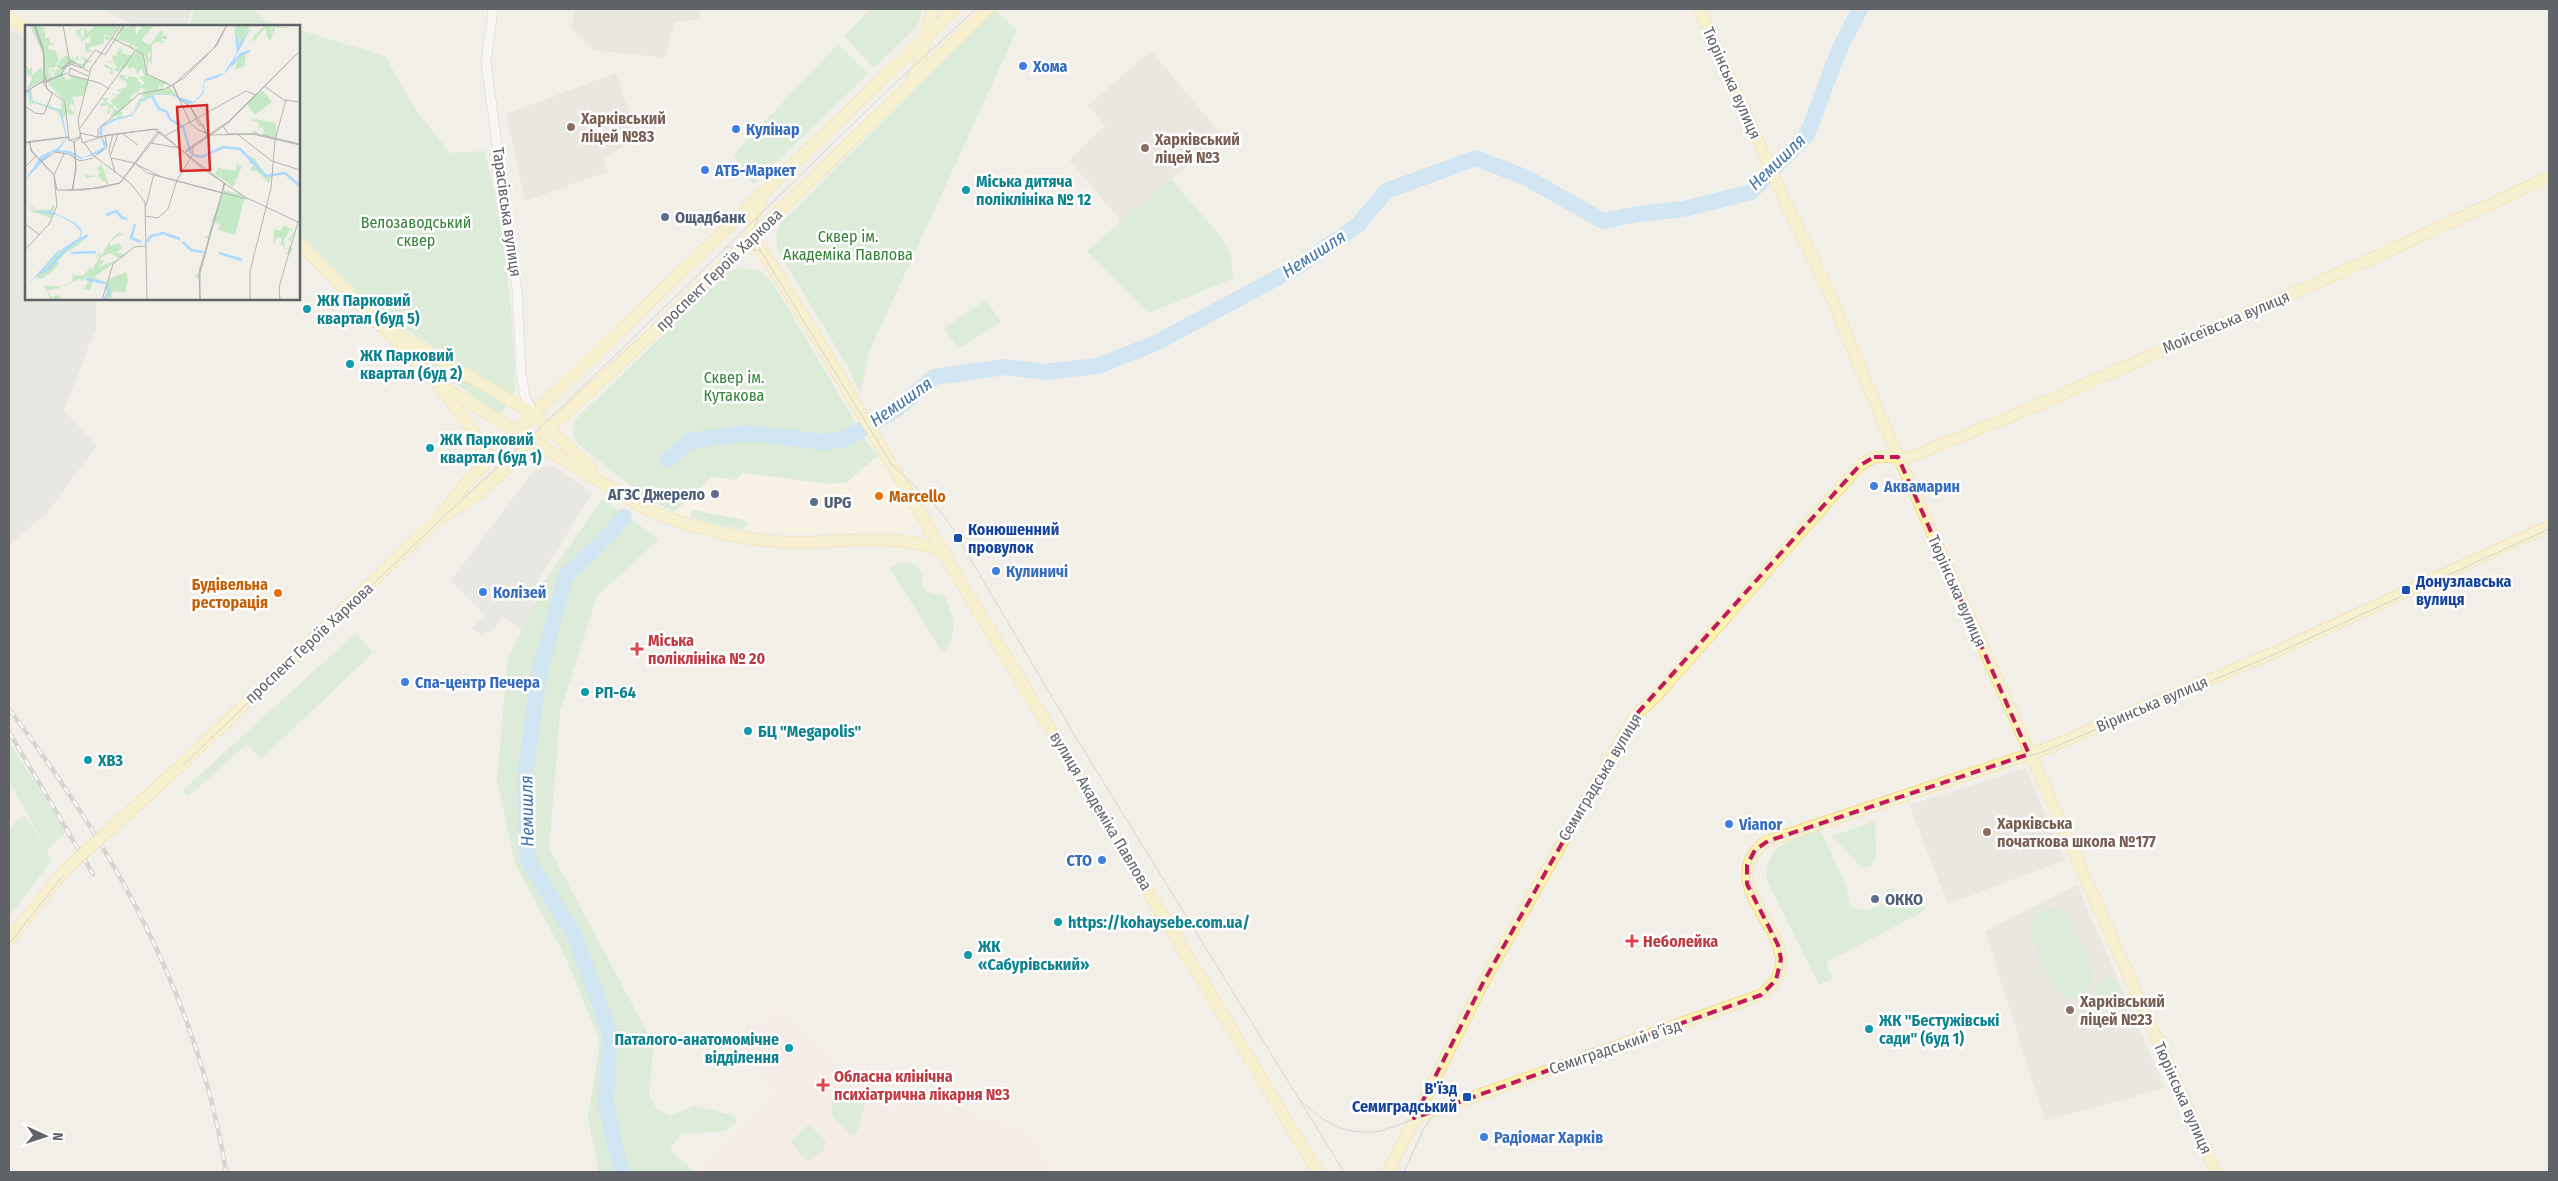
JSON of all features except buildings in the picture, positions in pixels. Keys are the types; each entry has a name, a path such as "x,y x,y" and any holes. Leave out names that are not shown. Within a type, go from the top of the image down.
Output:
{"main road":[{"path":"911,83 927,37 933,9"},
{"name":"проспект Героїв Харкова","path":"9,940 64,870 178,768 439,518 466,483 534,414 767,187 955,9"},
{"name":"проспект Героїв Харкова","path":"439,518 477,495 543,435 751,238 988,9"},
{"name":"Тюрінська вулиця","path":"1699,9 1761,149 1828,290 1898,457 2216,1172"},
{"path":"9,18 25,27"},
{"name":"Мойсеївська вулиця","path":"1898,457 1910,457 2024,411 2362,263 2549,176"},
{"path":"751,238 753,216 767,187"},
{"name":"вулиця Академіка Павлова","path":"751,238 771,264 879,441 1318,1172"},
{"path":"300,244 438,384 479,439 484,456 483,467"},
{"path":"376,322 534,414 543,435 602,481 646,509 676,522 720,535 786,542 904,542 927,546 945,553"},
{"path":"438,384 517,431 543,435 562,441 602,481"},
{"name":"Семиградська вулиця","path":"1388,1172 1488,973 1632,718 1658,694 1859,466 1874,457 1898,457"},
{"name":"Віринська вулиця","path":"1778,945 1747,884 1746,871 1749,859 1755,850 1768,841 2029,754 2275,652 2549,526"},
{"name":"Семиградський в’їзд","path":"1414,1118 1761,995 1771,987 1779,973 1781,959 1778,945"},
{"path":"1379,1172 1394,1160"}],"street":[{"name":"Тарасівська вулиця","path":"493,9 486,63 514,263 521,374 525,396 534,414"}],"highlighted area":[{"path":"1874,457 1898,457 2029,754 1768,841 1755,850 1747,865 1747,884 1778,945 1781,959 1776,980 1761,995 1414,1118 1484,981 1633,718 1859,466"}],"shaded area":[{"path":"101,9 192,9 186,25 134,25"},
{"path":"575,9 700,9 699,19 675,22 665,58 593,50 571,28"},
{"path":"9,28 25,37 25,300 96,300 96,328 64,411 97,445 47,513 9,545"},
{"name":"Харківський ліцей №3","path":"1151,51 1223,136 1121,221 1069,160 1105,126 1088,105"},
{"name":"Харківський ліцей №83","path":"616,73 638,139 604,157 607,172 525,201 506,114"},
{"path":"878,456 915,516 914,525 908,530 901,532 764,532 744,529 744,520 721,516 691,516 693,518 674,512 712,477 736,480 742,472 831,484 858,474 857,472"},
{"path":"553,465 592,493 533,589 540,597 522,631 503,617 490,634 487,632 483,636 472,628 485,615 451,580 534,470"},
{"name":"Харківська початкова школа №177","path":"2026,768 2065,860 1948,904 1909,805"},
{"name":"Харківський ліцей №23","path":"2077,885 2165,1088 2045,1121 1985,931"},
{"name":"Обласна клінічна психіатрична лікарня №3","path":"776,1007 854,1077 1033,1133 1054,1172 697,1172 772,1094 738,1047"}],"green space":[{"path":"194,9 254,9 266,21 280,25 190,25"},
{"path":"871,9 922,9 917,26 874,68 844,36"},
{"name":"Сквер ім. Академіка Павлова","path":"995,10 1017,30 869,352 860,392 844,360 780,254 777,245 778,229 783,221"},
{"name":"Велозаводський сквер","path":"300,30 385,56 415,109 450,153 485,151 498,211 507,270 514,359 515,390 513,395 428,344 371,306 300,234"},
{"path":"838,44 868,74 753,184 733,155"},
{"path":"1171,179 1220,236 1230,253 1234,278 1149,313 1087,251"},
{"name":"Сквер ім. Кутакова","path":"741,268 759,270 773,283 870,447 878,456 847,482 831,484 742,473 736,480 712,477 674,512 647,498 579,445 573,429 576,419 722,278 731,271"},
{"path":"986,300 1001,322 958,349 944,328"},
{"path":"421,355 424,355 507,405 499,414 421,359"},
{"path":"602,499 659,539 597,596 560,712 549,848 648,1034 653,1051 649,1097 657,1109 669,1116 694,1106 735,1116 736,1122 725,1131 682,1134 671,1147 671,1151 695,1172 599,1172 588,1118 600,1042 565,956 515,864 497,779 508,659 543,584"},
{"path":"694,510 744,520 748,524 744,529 721,526 693,518 690,513"},
{"path":"900,562 915,564 922,573 922,586 928,592 945,596 952,618 953,631 945,652 942,652 890,568"},
{"path":"356,633 373,653 261,759 247,744 189,796 182,791"},
{"path":"9,742 66,832 47,850 51,861 9,917 9,832 15,822 24,815 43,844 9,780"},
{"path":"1875,821 1876,856 1871,866 1862,868 1832,836"},
{"path":"1820,829 1846,885 1850,905 1856,909 1869,910 1885,903 1886,889 1894,888 1900,896 1925,907 1923,912 1826,962 1833,979 1819,984 1766,878 1771,857 1782,844"},
{"path":"2053,908 2061,910 2068,917 2089,964 2092,978 2091,984 2089,989 2080,997 2070,999 2062,995 2055,988 2048,977 2031,934 2033,919 2043,910"},
{"path":"2108,979 2117,983 2121,992 2117,1001 2108,1005 2099,1001 2095,992 2099,983"},
{"path":"839,1088 866,1101 857,1135 849,1134 832,1116 833,1099"},
{"path":"809,1124 826,1141 824,1150 810,1161 804,1159 791,1142"}],"waterway":[{"name":"Немишля","path":"668,460 690,441 749,433 823,442 845,439 898,408 934,377 1005,367 1044,372 1098,366 1156,343 1299,266 1358,225 1386,191 1476,158 1527,178 1603,221 1638,214 1684,209 1751,192 1807,135 1839,50 1860,9"},
{"name":"Немишля","path":"621,1172 606,1103 610,1034 575,936 528,860 525,776 539,674 566,576 611,533 624,517"}],"tram line":[{"path":"9,944 69,868 183,765 565,404 889,89 976,9"},
{"path":"757,218 754,233 757,245 892,465 934,504 948,521 1075,736 1344,1172"},
{"path":"725,248 744,245 761,252"},
{"path":"1300,1100 1327,1122 1347,1130 1357,1132 1381,1131 1761,997 1779,980 1783,961 1777,941 1757,900 1750,880 1752,861 1766,844 2045,751 2273,655 2549,529"},
{"path":"1404,1172 1424,1128 1436,1112"}],"railway":[{"path":"9,709 83,815 116,871 146,928 173,986 195,1046 213,1108 226,1172"},
{"path":"9,732 93,874"}],"place":[{"name":"Хома","path":"1023,66"},
{"name":"Харківський ліцей №83","path":"571,127"},
{"name":"Кулінар","path":"736,129"},
{"name":"Харківський ліцей №3","path":"1145,148"},
{"name":"АТБ-Маркет","path":"705,170"},
{"name":"Міська дитяча поліклініка № 12","path":"966,190"},
{"name":"Ощадбанк","path":"665,217"},
{"name":"ЖК Парковий квартал (буд 5)","path":"307,309"},
{"name":"ЖК Парковий квартал (буд 2)","path":"350,364"},
{"name":"ЖК Парковий квартал (буд 1)","path":"430,448"},
{"name":"Аквамарин","path":"1874,486"},
{"name":"АГЗС Джерело","path":"715,494"},
{"name":"Marcello","path":"879,496"},
{"name":"UPG","path":"814,502"},
{"name":"Конюшенний провулок","path":"958,538"},
{"name":"Кулиничі","path":"996,571"},
{"name":"Донузлавська вулиця","path":"2406,590"},
{"name":"Колізей","path":"483,592"},
{"name":"Будівельна ресторація","path":"278,593"},
{"name":"Міська поліклініка № 20","path":"637,649"},
{"name":"Спа-центр Печера","path":"405,682"},
{"name":"РП-64","path":"585,692"},
{"name":"БЦ \"Megapolis\"","path":"748,731"},
{"name":"ХВЗ","path":"88,760"},
{"name":"Vianor","path":"1729,824"},
{"name":"Харківська початкова школа №177","path":"1987,832"},
{"name":"СТО","path":"1102,860"},
{"name":"ОККО","path":"1875,899"},
{"name":"https://kohaysebe.com.ua/","path":"1058,922"},
{"name":"Неболейка","path":"1632,941"},
{"name":"ЖК «Сабурівський»","path":"968,955"},
{"name":"Харківський ліцей №23","path":"2070,1010"},
{"name":"ЖК \"Бестужівські сади\" (буд 1)","path":"1869,1029"},
{"name":"Паталого-анатомомічне відділення","path":"789,1048"},
{"name":"Обласна клінічна психіатрична лікарня №3","path":"823,1085"},
{"name":"В'їзд Семиградський","path":"1467,1097"},
{"name":"Радіомаг Харків","path":"1484,1137"}]}
